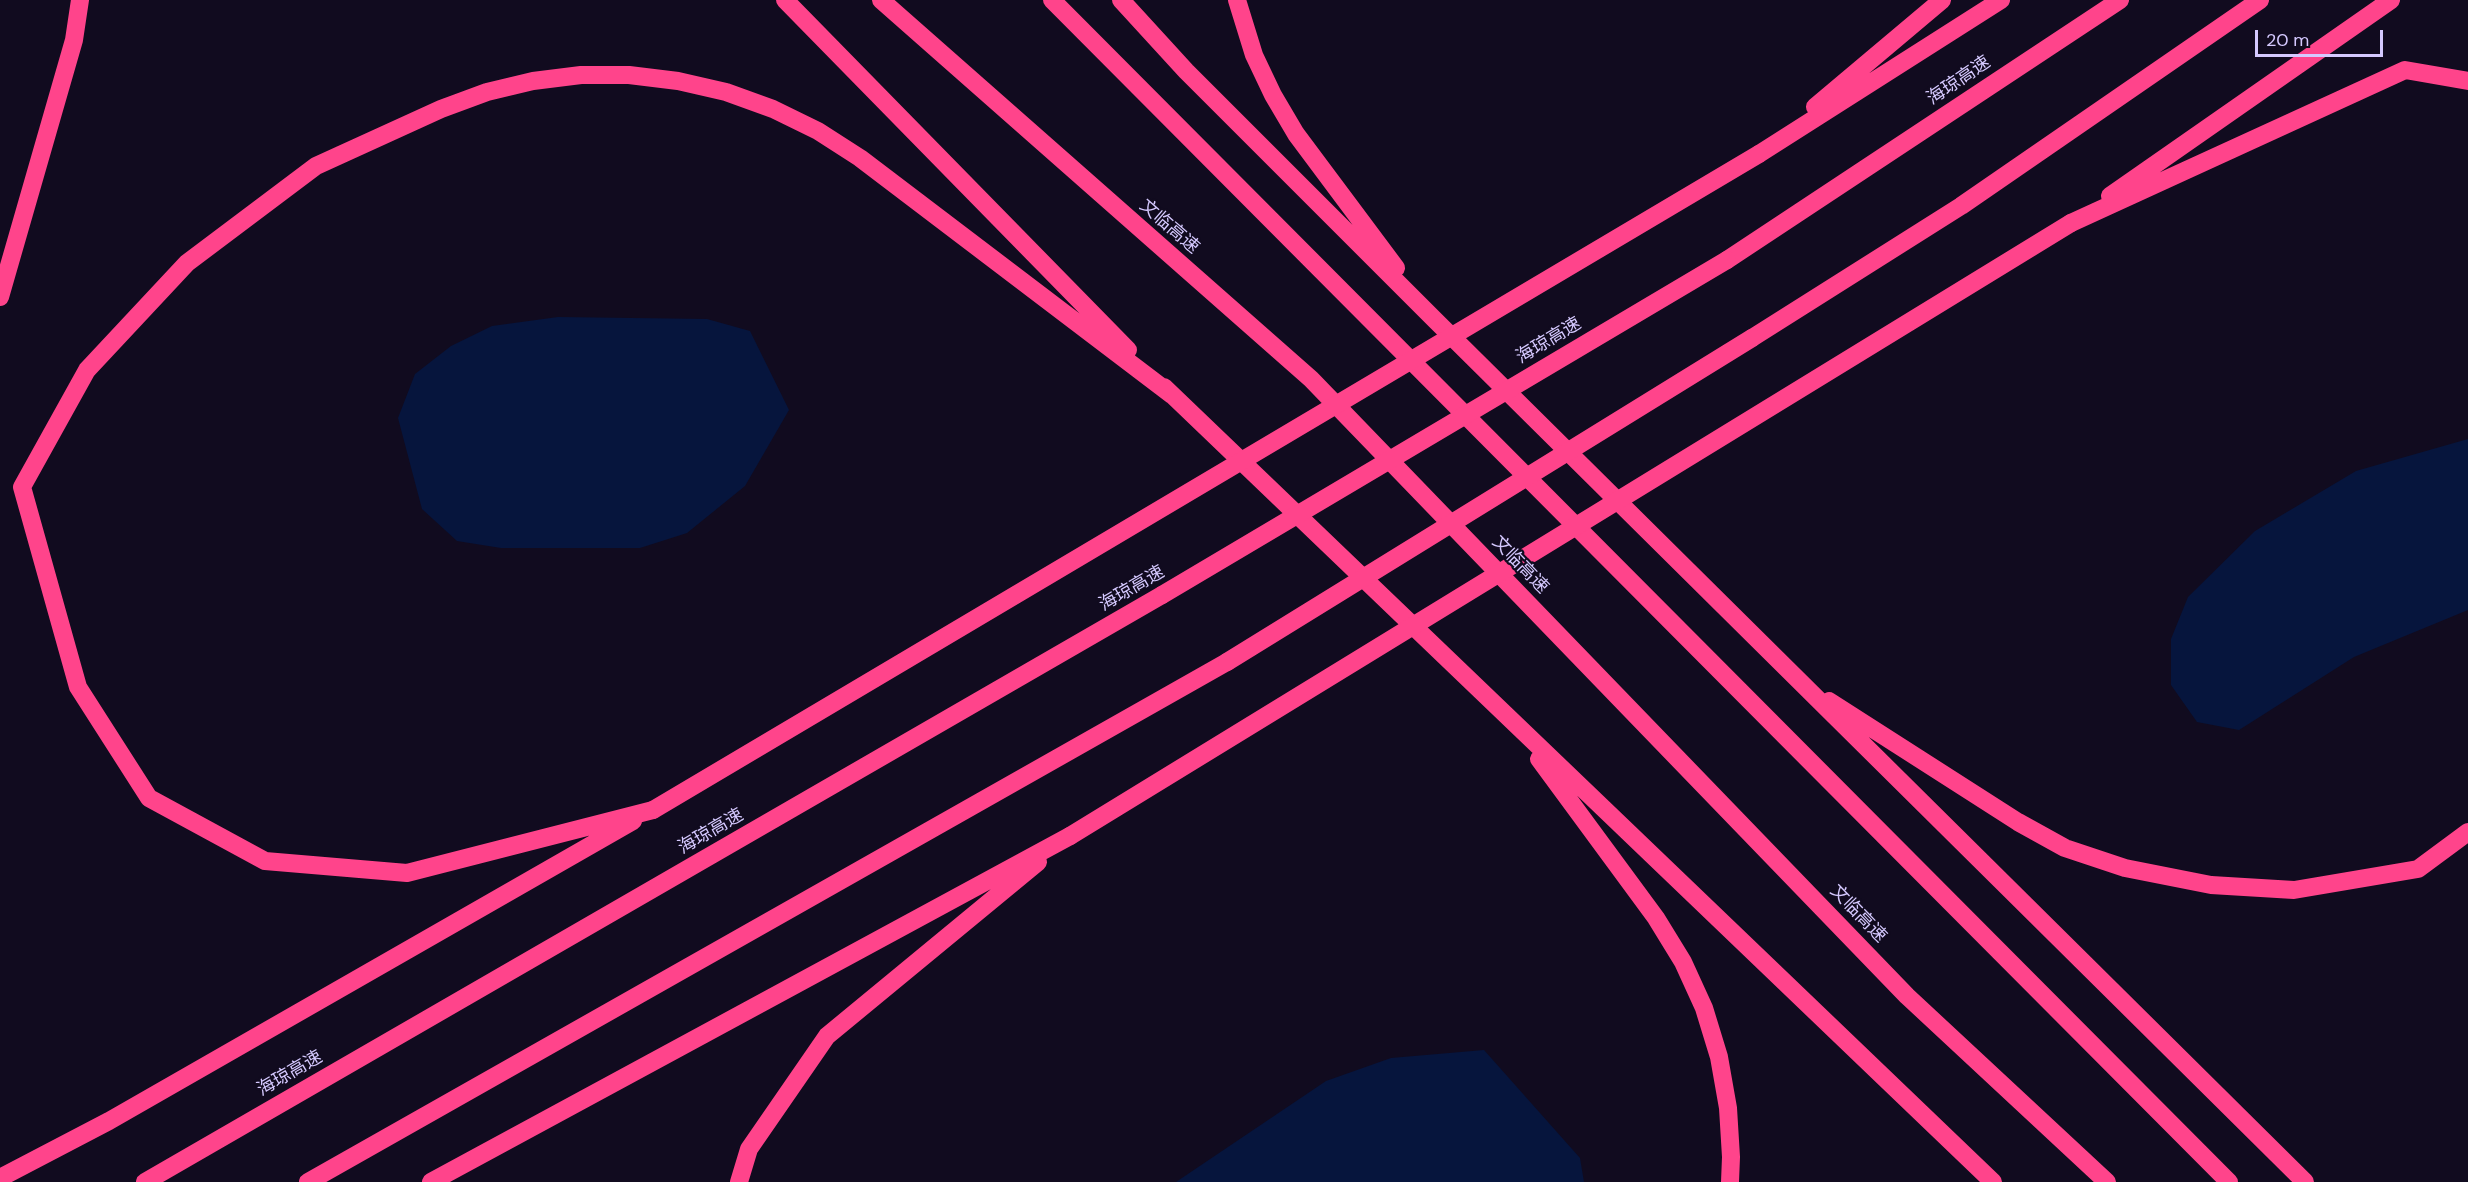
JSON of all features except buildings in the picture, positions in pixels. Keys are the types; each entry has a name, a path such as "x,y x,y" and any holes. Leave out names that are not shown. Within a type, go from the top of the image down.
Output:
{"highway":[{"path":"0,297 74,40 80,0"},
{"path":"785,0 1172,395 1993,1182"},
{"name":"文临高速","path":"881,0 1311,379 1907,996 2107,1182"},
{"path":"1052,0 2229,1182"},
{"path":"1120,0 1186,71 1435,320 2305,1182"},
{"path":"1237,0 1254,55 1273,95 1296,134 1435,320"},
{"path":"1759,154 1942,0"},
{"path":"0,1178 109,1121 652,810 1759,154 2001,0"},
{"name":"海琼高速","path":"145,1182 1162,596 1727,260 2120,0"},
{"path":"308,1182 1227,662 1752,338 1960,206 2260,0"},
{"path":"431,1182 1070,836 2071,223 2391,0"},
{"path":"2071,223 2405,70 2468,81"},
{"path":"652,810 407,873 266,861 149,798 78,687 22,487 87,370 187,263 316,166 441,109 487,92 533,81 581,75 629,75 678,81 726,92 773,109 818,131 852,153 1172,395"},
{"path":"1798,682 2018,822 2065,848 2125,868 2211,885 2294,890 2418,869 2468,832"},
{"path":"1509,719 1656,918 1683,962 1704,1008 1719,1058 1728,1108 1730,1182"},
{"path":"739,1182 749,1149 827,1036 1070,836"}],"water":[{"path":"558,317 707,319 750,331 789,410 745,486 687,533 640,548 501,548 457,541 422,509 398,418 415,374 451,346 492,326"},
{"path":"2468,439 2468,610 2354,657 2239,730 2197,722 2171,685 2171,639 2188,597 2255,531 2356,471"},
{"path":"1484,1050 1580,1158 1584,1182 1176,1182 1326,1081 1391,1058"}]}
